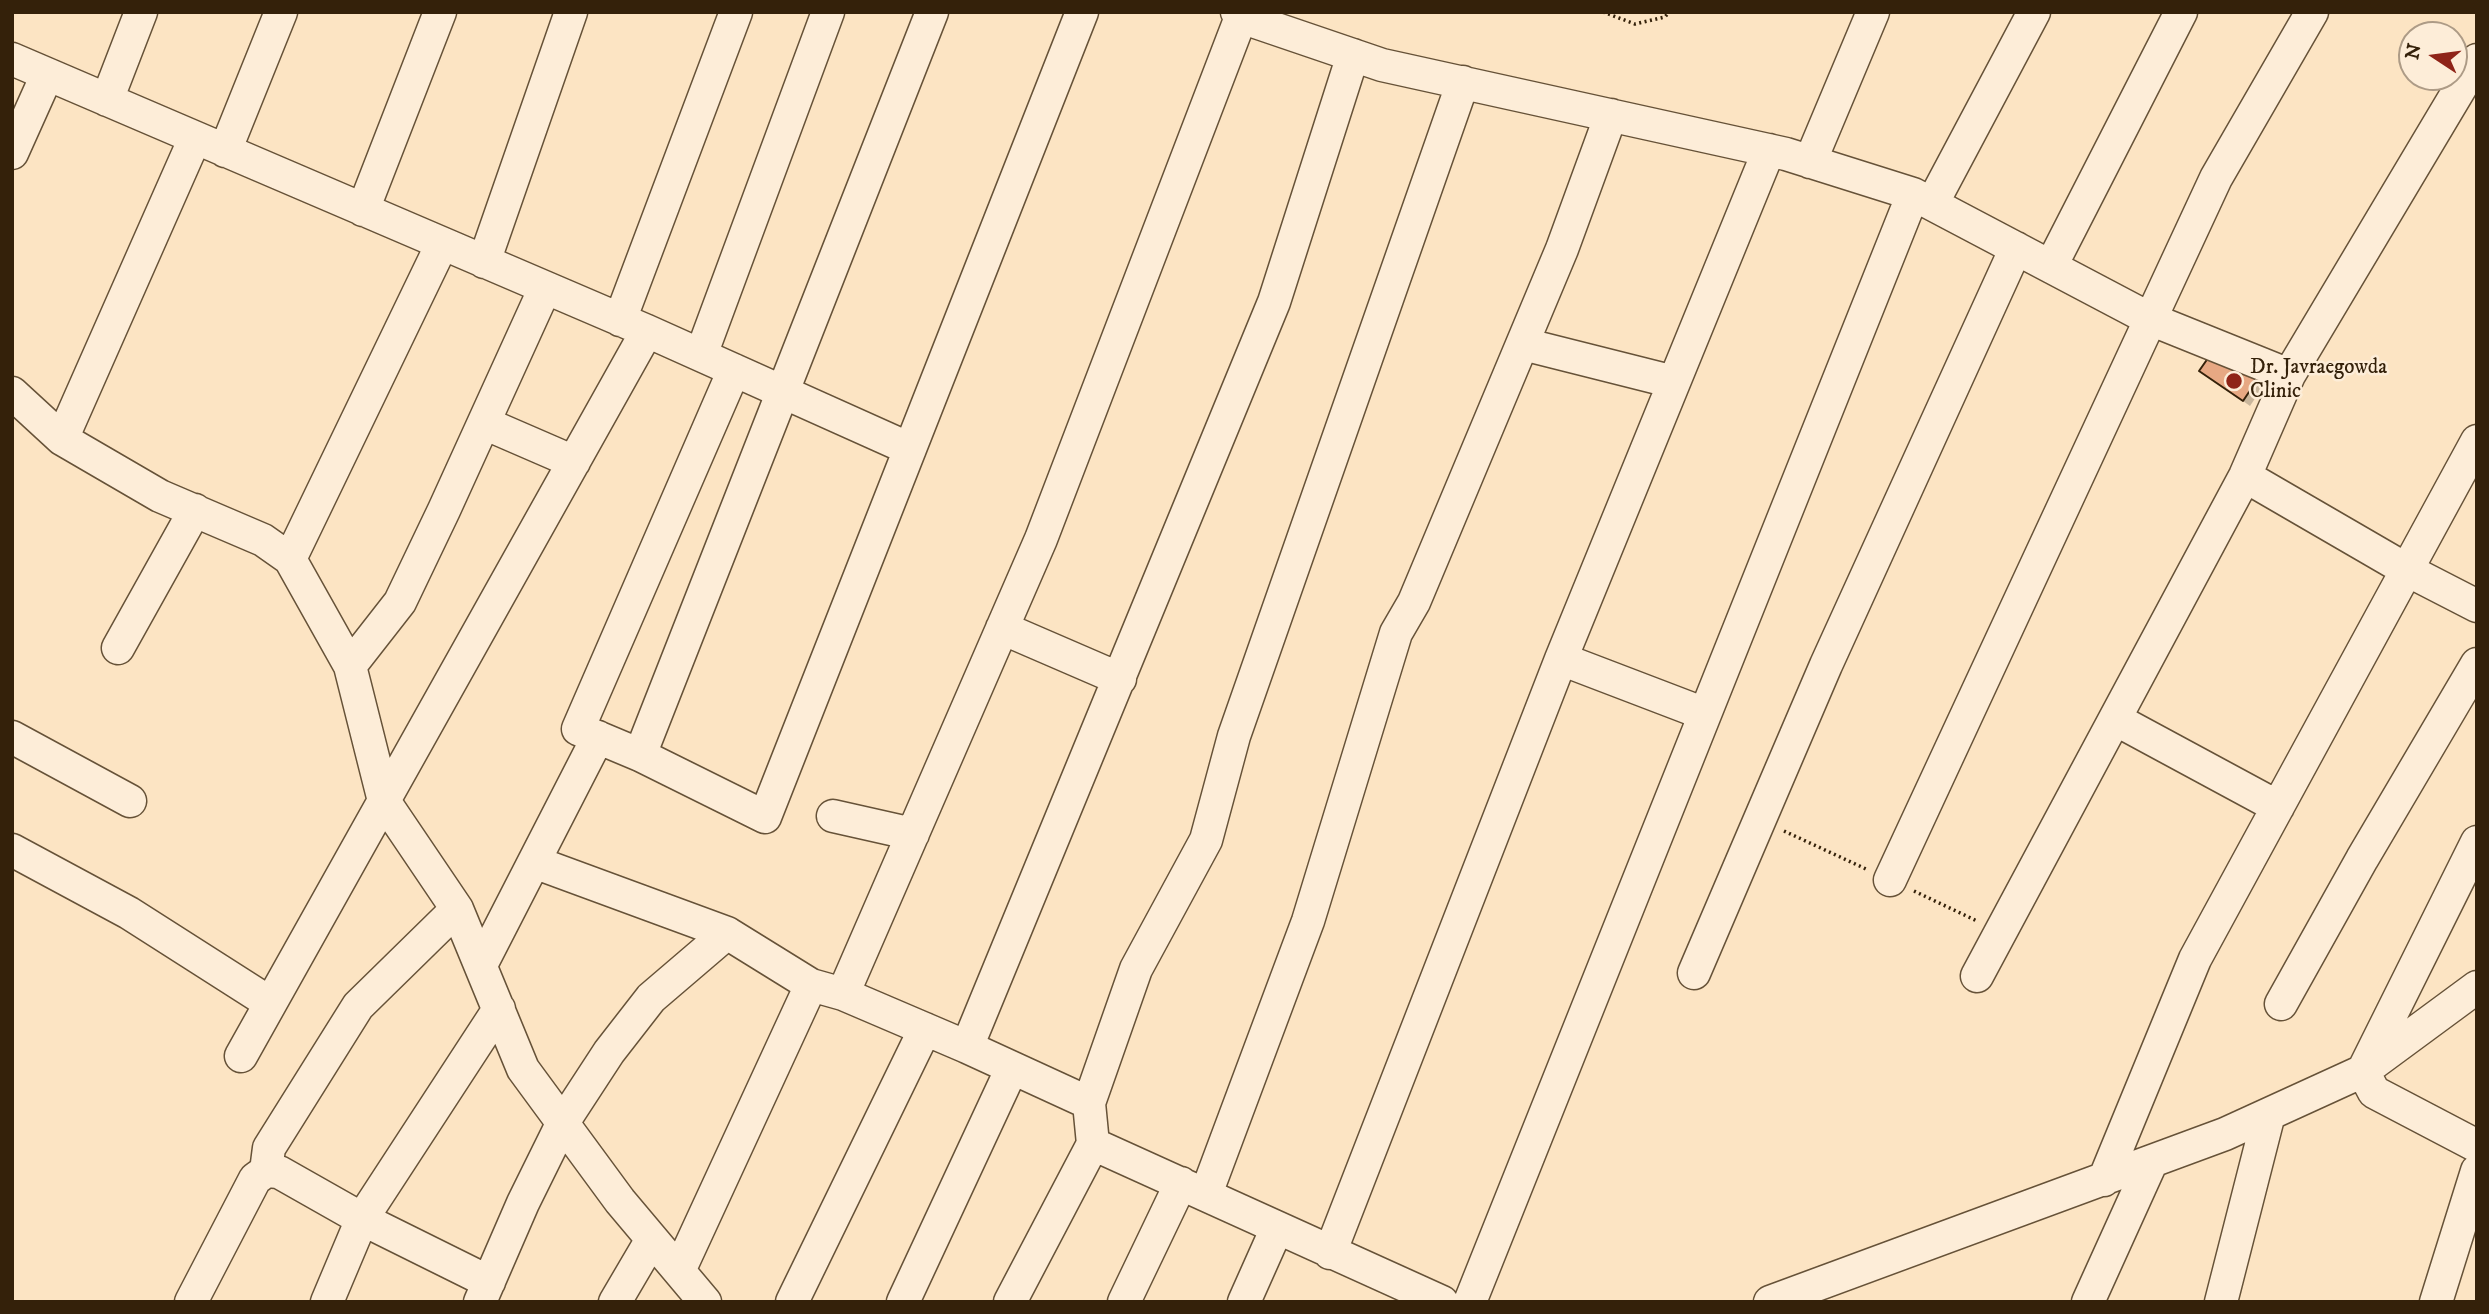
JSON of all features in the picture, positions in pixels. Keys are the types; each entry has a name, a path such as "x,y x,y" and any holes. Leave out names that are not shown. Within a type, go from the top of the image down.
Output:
{"street":[{"path":"107,100 141,12"},
{"path":"225,150 281,12"},
{"path":"363,210 440,12"},
{"path":"484,261 571,12"},
{"path":"241,1056 574,462 633,326 736,12"},
{"path":"701,355 828,12"},
{"path":"640,755 932,12"},
{"path":"734,370 578,729 640,755 765,817 1082,12"},
{"path":"1810,162 1873,12"},
{"path":"1470,1302 1705,714 1923,199 2034,12"},
{"path":"2051,267 2181,12"},
{"path":"1890,880 2216,178 2312,12"},
{"path":"843,995 1041,538 1239,15 1382,65 1769,150 1923,199 2150,319 2289,375"},
{"path":"967,1047 1274,302 1353,55"},
{"path":"12,60 701,355 910,449"},
{"path":"1977,976 2245,476 2289,375 2477,60"},
{"path":"12,153 47,75"},
{"path":"1010,1302 1093,1144 1089,1103 1136,969 1206,840 1234,736 1463,82"},
{"path":"1124,1302 1193,1189 1308,921 1396,633 1414,603 1523,344 1562,249 1611,115"},
{"path":"62,439 195,138"},
{"path":"1331,1253 1561,659 1769,150"},
{"path":"290,559 442,244"},
{"path":"1694,974 1826,665 2016,248"},
{"path":"350,666 400,602 545,288"},
{"path":"1523,344 1674,382"},
{"path":"12,393 62,439 160,496 263,540 290,559 350,666 384,801 457,909 523,1069 620,1201 705,1302"},
{"path":"484,423 574,462"},
{"path":"2104,1180 2195,959 2477,441"},
{"path":"2245,476 2407,570 2477,606"},
{"path":"118,648 195,510"},
{"path":"1002,628 1120,679"},
{"path":"1561,659 1705,714"},
{"path":"2281,1004 2362,859 2477,664"},
{"path":"2115,719 2278,807"},
{"path":"12,737 131,801"},
{"path":"481,965 598,737"},
{"path":"833,816 913,834"},
{"path":"2363,1071 2477,842"},
{"path":"17,860 129,913 270,1003"},
{"path":"534,862 727,933 811,985 843,995 925,1029 1089,1103"},
{"path":"266,1171 269,1148 358,1006 457,909"},
{"path":"191,1302 255,1179 266,1171 279,1172 484,1292 523,1203 562,1124 609,1052 652,998 727,933"},
{"path":"679,1271 811,985"},
{"path":"1770,1302 2225,1134 2363,1071 2477,987"},
{"path":"327,1302 362,1219 499,1009"},
{"path":"792,1302 925,1029"},
{"path":"903,1302 1012,1068"},
{"path":"2363,1071 2374,1092 2477,1146"},
{"path":"2221,1302 2269,1114"},
{"path":"1093,1144 1442,1302"},
{"path":"2088,1302 2151,1163"},
{"path":"2435,1302 2465,1246 2477,1171"},
{"path":"1244,1302 1278,1228"},
{"path":"615,1302 652,1239"}],"path":[{"path":"1603,12 1635,24 1665,17 1669,12"}],"building":[{"path":"2213,351 2257,380 2243,401 2199,371"}],"place":[{"name":"Dr. Javraegowda Clinic","path":"2234,381"}]}
